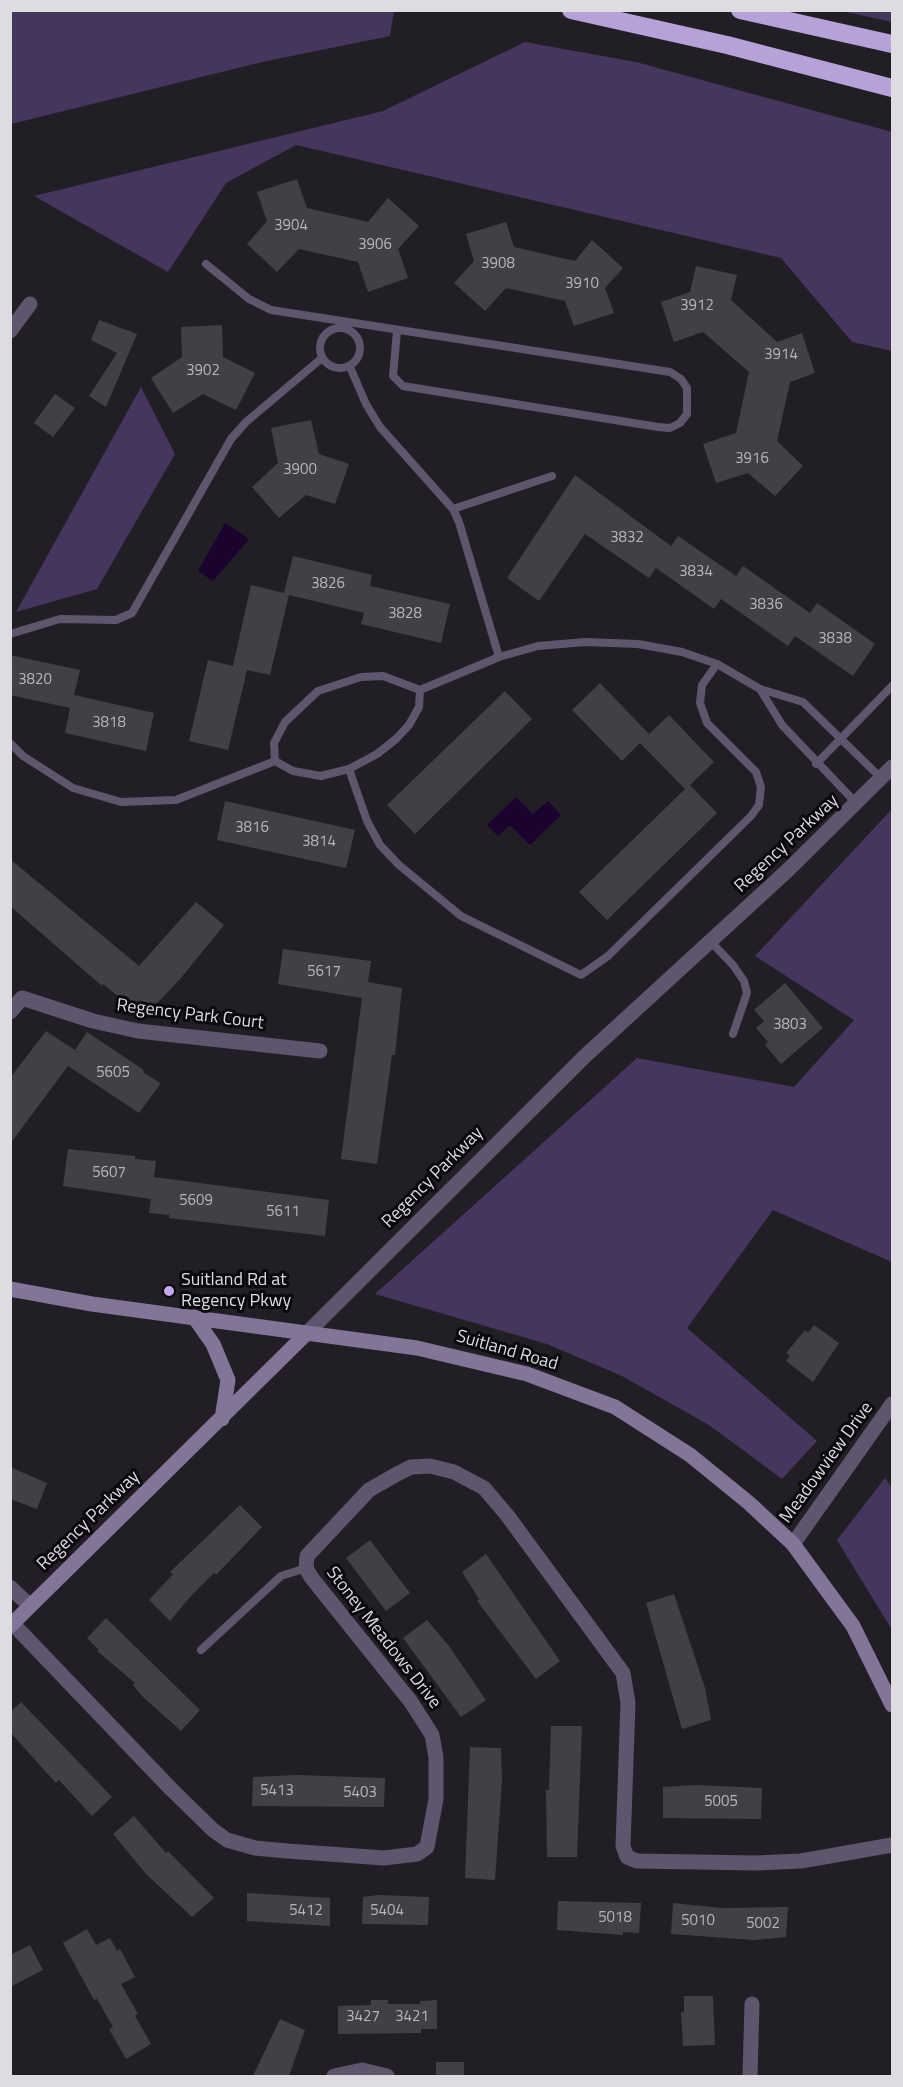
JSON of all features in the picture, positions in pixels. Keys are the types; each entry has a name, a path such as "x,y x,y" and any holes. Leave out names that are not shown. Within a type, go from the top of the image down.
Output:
{"highway":[{"path":"571,10 757,52 892,88"},
{"path":"740,10 892,44"}],"main road":[{"name":"Suitland Road","path":"10,1289 92,1304 417,1348 516,1371 615,1407 690,1455 749,1503 793,1544 853,1626 892,1705"},
{"path":"194,1317 213,1344 228,1380 222,1419"},
{"name":"Regency Parkway","path":"12,1625 307,1333"}],"street":[{"path":"10,331 30,304"},
{"name":"Regency Parkway","path":"307,1333 584,1056 711,942 857,804 892,767"},
{"name":"Regency Park Court","path":"10,1012 16,995 93,1021 138,1031 320,1051"},
{"name":"Meadowview Drive","path":"793,1544 892,1404"},
{"name":"Stoney Meadows Drive","path":"12,1625 171,1789 213,1830 227,1840 255,1848 287,1851 384,1858 417,1854 427,1847 436,1799 436,1757 432,1735 411,1702 306,1568 306,1556 369,1490 411,1467 430,1466 454,1472 484,1488 507,1515 623,1673 628,1703 622,1846 627,1857 637,1861 756,1863 801,1861 892,1845"},
{"path":"10,1587 30,1606"},
{"path":"750,2076 752,2004"},
{"path":"334,2076 362,2070 387,2076"}],"lane":[{"path":"206,264 249,299 271,310 344,325 397,331 670,372 687,388 687,414 680,423 670,428 658,427 404,386 393,376 397,331"},
{"path":"344,325 355,333 361,345 359,358 350,367 339,369 329,366 322,358 320,343 329,331 344,325"},
{"path":"10,634 60,619 116,620 132,613 231,439 246,422 322,358"},
{"path":"350,367 366,404 380,426 453,509 459,522 499,657"},
{"path":"453,509 552,476"},
{"path":"275,761 274,742 285,722 318,692 361,677 383,676 420,690 499,657 538,646 585,642 638,644 682,652 717,664 760,689 803,702 882,778"},
{"path":"349,769 368,821 380,845 399,865 461,916 581,975 616,948 751,816 759,805 761,787 756,772 707,723 700,703 702,685 717,664"},
{"path":"816,764 892,686"},
{"path":"760,689 782,725 816,764 857,804"},
{"path":"275,761 293,771 321,776 349,769 377,754 409,725 419,707 420,690"},
{"path":"10,743 23,756 73,788 121,802 176,800 275,761"},
{"path":"711,942 733,965 744,981 747,993 733,1034"},
{"path":"201,1650 281,1576 306,1568"}],"shaded area":[{"path":"11,10 394,11 390,36 262,62 11,124"},
{"path":"842,11 892,11 892,22"},
{"path":"525,42 636,62 892,132 892,351 852,342 781,258 296,145 226,183 168,272 34,196 383,111"},
{"path":"141,387 175,454 97,589 16,612"},
{"path":"225,523 249,539 213,581 198,571"},
{"path":"516,797 533,814 548,801 561,815 530,845 510,825 498,836 487,825"},
{"path":"892,809 892,1262 773,1210 687,1328 817,1441 782,1479 709,1425 622,1376 547,1344 375,1294 637,1058 794,1087 854,1020 755,956"},
{"path":"885,1478 892,1488 892,1630 837,1540"}],"building":[{"path":"297,179 307,208 368,222 388,198 419,226 398,249 408,278 368,292 358,262 299,249 277,272 247,244 267,221 257,192"},
{"path":"506,222 514,247 575,261 592,240 623,268 605,288 614,313 574,326 565,301 506,288 485,311 454,283 474,261 466,234"},
{"path":"696,266 737,275 731,300 777,342 802,333 815,373 790,382 777,441 803,466 775,496 748,473 716,483 703,444 736,433 749,372 703,332 674,342 661,302 690,292"},
{"path":"99,320 137,334 106,407 89,396 117,353 91,340"},
{"path":"222,325 223,357 255,373 236,410 203,394 173,413 151,378 182,357 181,327"},
{"path":"55,394 75,408 53,437 34,423"},
{"path":"311,420 319,454 349,464 335,504 306,495 279,518 252,487 278,463 271,428"},
{"path":"575,475 671,546 678,536 736,576 743,566 810,613 817,603 875,644 853,676 795,636 788,646 721,599 714,609 656,568 649,578 585,534 539,601 507,578"},
{"path":"293,556 372,575 370,586 450,604 441,643 361,624 364,613 289,595 270,675 247,670 228,750 189,741 208,660 233,666 251,585 284,593"},
{"path":"10,655 80,670 74,695 154,713 146,751 65,733 70,708 10,695"},
{"path":"600,683 649,734 669,715 714,762 690,785 717,813 607,920 579,892 685,789 640,743 622,761 572,710"},
{"path":"505,691 532,719 415,834 387,805"},
{"path":"225,801 355,830 346,868 217,840"},
{"path":"10,859 139,966 196,902 224,925 181,978 144,1017 120,995 119,997 103,984 102,986 10,906"},
{"path":"283,949 371,961 368,982 402,988 395,1055 392,1055 377,1164 341,1159 362,998 278,984"},
{"path":"785,983 823,1028 781,1064 765,1045 768,1042 756,1028 764,1021 754,1010"},
{"path":"46,1031 75,1050 87,1032 144,1070 143,1072 160,1083 159,1086 139,1113 68,1066 10,1144 10,1078"},
{"path":"68,1149 135,1156 135,1159 156,1161 154,1177 329,1200 325,1236 169,1218 169,1215 149,1213 151,1199 63,1186"},
{"path":"814,1325 839,1343 813,1382 786,1361 790,1356 786,1353 805,1330 808,1333"},
{"path":"10,1467 47,1483 37,1509 10,1499"},
{"path":"240,1505 262,1527 216,1575 214,1573 191,1596 170,1621 149,1600 173,1574 170,1572"},
{"path":"370,1540 410,1593 386,1611 346,1558"},
{"path":"486,1554 560,1661 536,1679 477,1601 479,1599 462,1572"},
{"path":"674,1594 705,1688 711,1720 682,1729 646,1603"},
{"path":"106,1618 200,1710 181,1731 143,1697 133,1685 135,1683 97,1651 99,1650 87,1638"},
{"path":"427,1620 449,1646 486,1700 461,1717 403,1638"},
{"path":"21,1702 112,1797 92,1816 59,1780 56,1783 10,1732 10,1712"},
{"path":"551,1726 582,1726 577,1857 547,1857 546,1790 549,1790"},
{"path":"470,1747 501,1748 502,1781 495,1880 465,1878"},
{"path":"296,1775 385,1778 384,1807 252,1806 253,1777"},
{"path":"696,1785 762,1788 761,1819 663,1818 663,1787"},
{"path":"134,1816 166,1853 168,1851 214,1898 192,1917 146,1874 113,1834"},
{"path":"247,1893 330,1898 330,1926 247,1921"},
{"path":"378,1895 429,1897 428,1925 362,1924 363,1897"},
{"path":"558,1901 641,1903 639,1933 623,1932 623,1935 557,1930"},
{"path":"673,1903 721,1908 788,1907 786,1937 754,1940 671,1934"},
{"path":"87,1929 96,1945 110,1938 117,1951 120,1949 135,1977 121,1984 151,2044 126,2059 109,2029 113,2027 97,1999 94,2000 63,1943"},
{"path":"30,1945 43,1970 10,1987 10,1955"},
{"path":"684,1996 713,1996 715,2045 683,2046 681,2012 684,2012"},
{"path":"371,2000 388,2000 388,2004 420,2004 420,2001 437,2000 437,2029 421,2029 421,2033 338,2034 338,2006 371,2005"},
{"path":"280,2019 305,2030 289,2076 253,2076"},
{"path":"436,2062 464,2062 464,2076 436,2076"}],"place":[{"name":"Suitland Rd at Regency Pkwy","path":"169,1291"}]}
